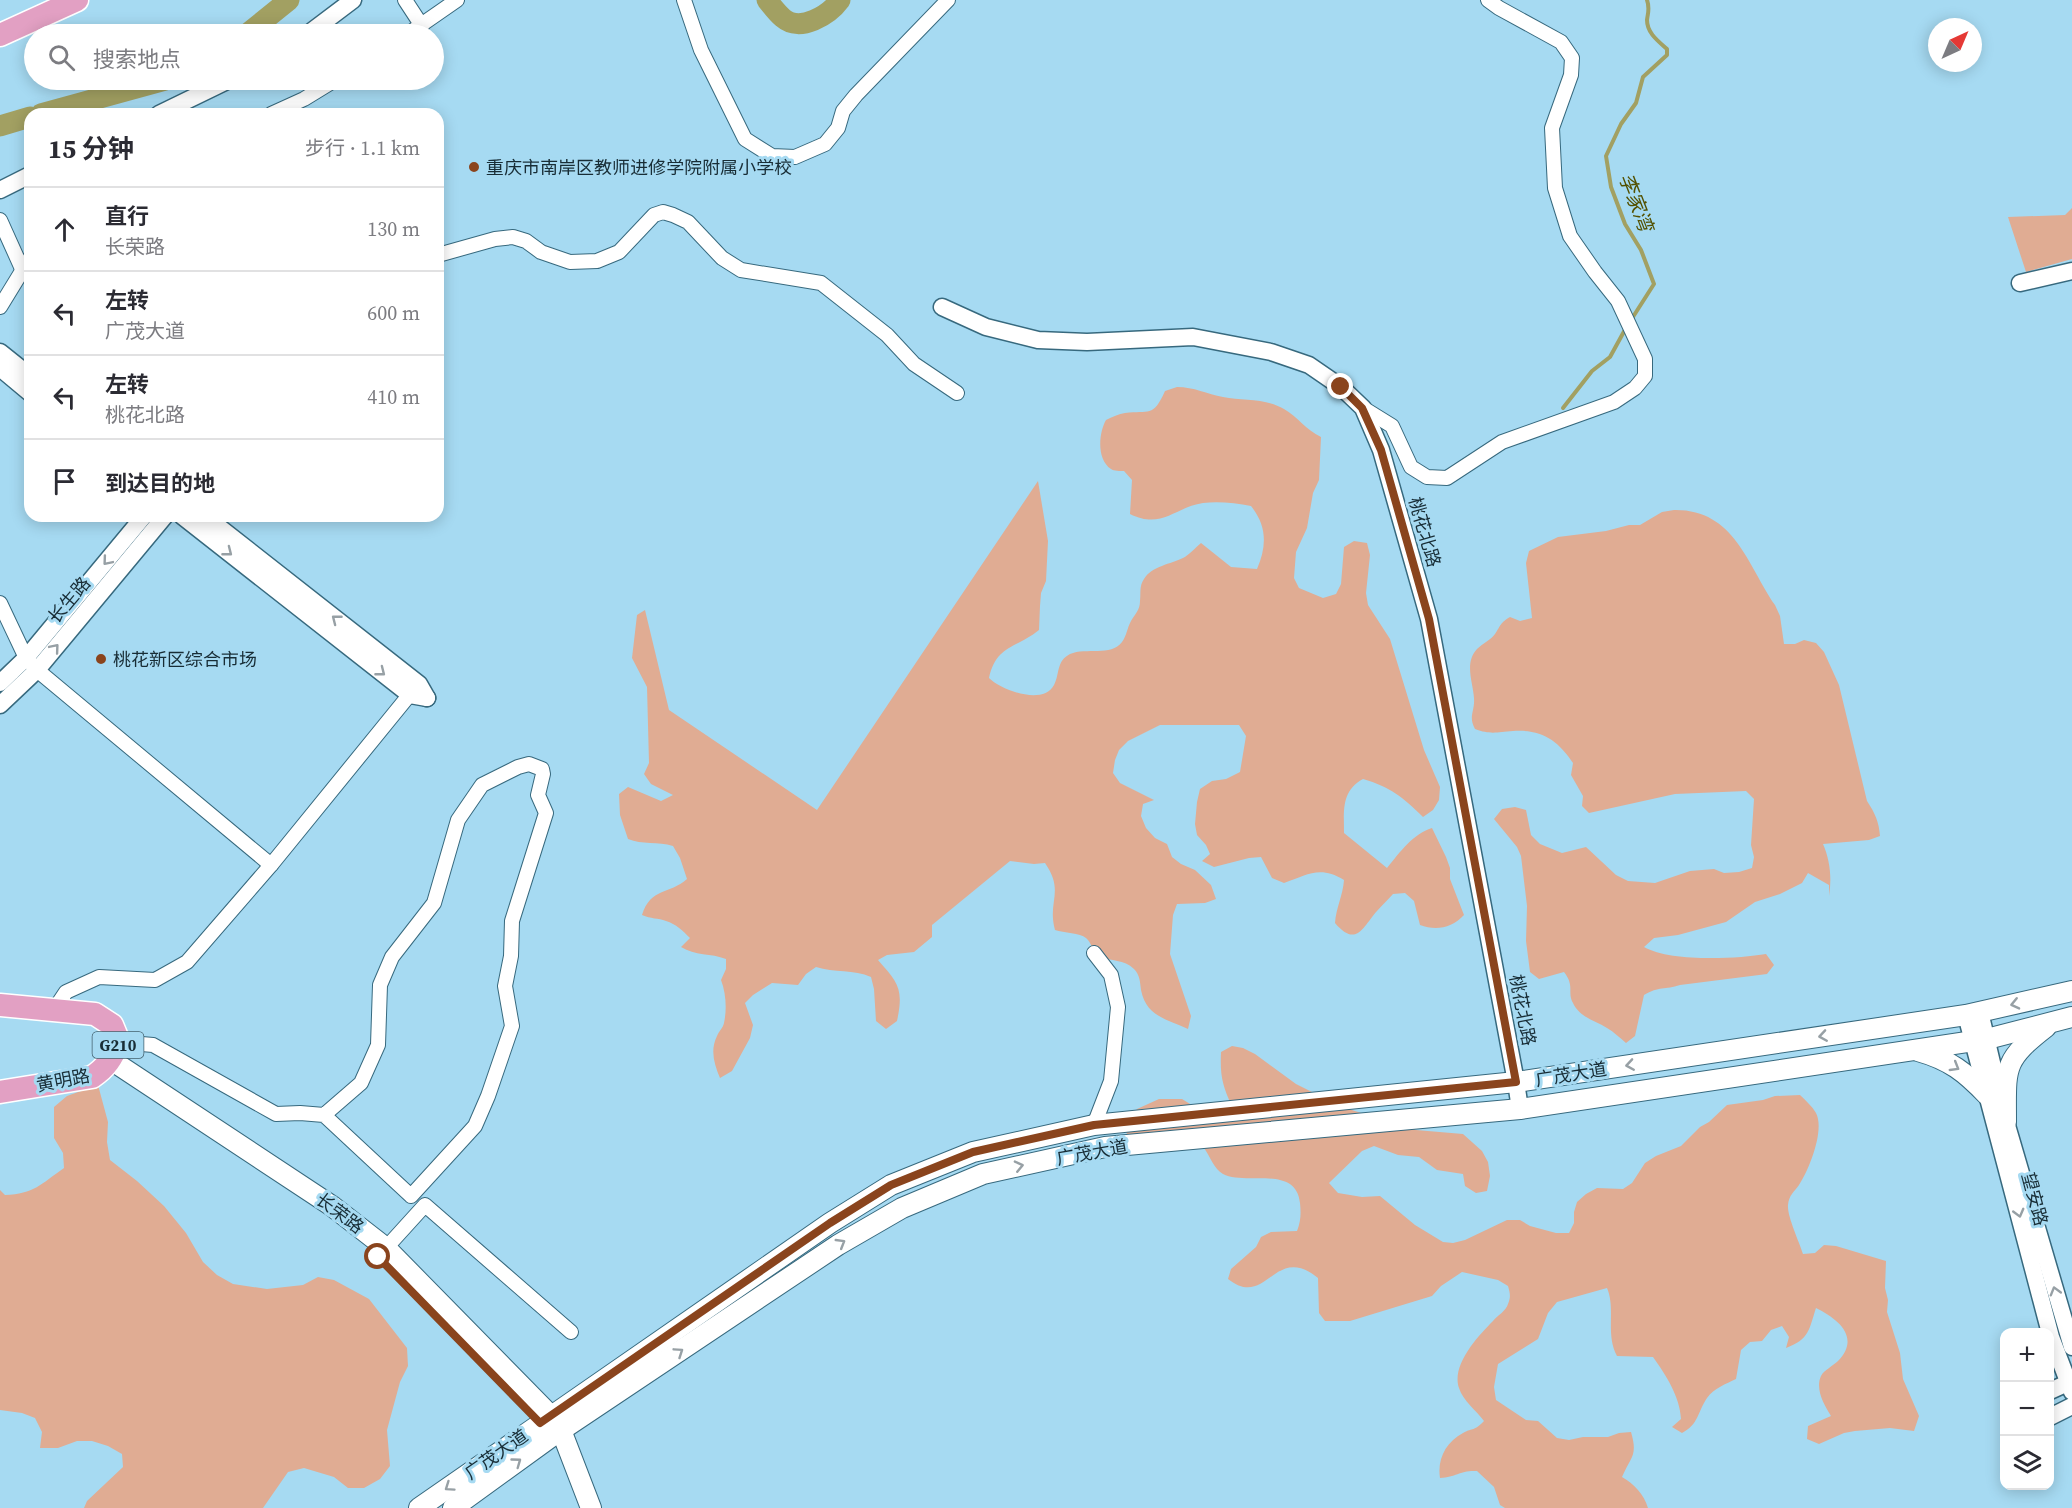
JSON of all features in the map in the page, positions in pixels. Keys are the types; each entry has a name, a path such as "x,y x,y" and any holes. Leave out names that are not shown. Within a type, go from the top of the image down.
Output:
{"highway":[{"path":"24,24 77,0"},
{"path":"0,35 24,24"},
{"name":"G210","path":"0,1005 95,1014 112,1025 111,1057"},
{"name":"黄明路","path":"0,1092 92,1077 111,1057"}],"main road":[{"name":"广茂大道","path":"453,1508 551,1427 830,1223 891,1185 973,1152 1094,1125 1516,1082 1973,1013 2072,991"},
{"name":"广茂大道","path":"419,1508 838,1245 902,1208 983,1174 1105,1147 1520,1109 1980,1040 2063,1019"},
{"path":"2006,1122 2006,1075 2011,1062 2019,1049 2063,1019"},
{"path":"1916,1050 1938,1056 1967,1074 1987,1095"},
{"name":"长荣路","path":"111,1057 332,1206 386,1248 551,1427"},
{"name":"长荣路","path":"111,1057 378,1257 551,1427"},
{"path":"551,1427 577,1508"},
{"path":"551,1427 591,1508"}],"street":[{"path":"321,24 353,0"},
{"path":"405,0 421,24"},
{"path":"425,24 457,0"},
{"path":"684,0 701,50 745,139 772,156 795,157 825,144 838,128 843,111 856,95 948,0"},
{"path":"1362,408 1392,426 1411,467 1427,477 1447,478 1502,442 1614,402 1635,388 1645,376 1645,359 1618,302 1570,236 1555,188 1552,128 1571,75 1572,58 1561,42 1488,0"},
{"path":"171,108 208,90"},
{"path":"284,108 319,90"},
{"path":"0,190 24,178"},
{"path":"444,253 495,239 513,237 526,240 541,252 570,262 597,261 619,252 654,215 663,213 673,215 688,222 722,258 741,270 821,283 887,335 914,364 957,393"},
{"path":"0,220 23,271 0,307"},
{"path":"2020,284 2072,271"},
{"name":"桃花北路","path":"942,307 986,327 1038,340 1086,342 1193,337 1271,352 1310,365 1341,387 1362,408 1381,450 1429,619 1520,1109"},
{"path":"0,352 24,371"},
{"path":"0,368 24,388"},
{"name":"长生路","path":"0,705 139,522"},
{"name":"长生路","path":"0,683 31,664 160,522"},
{"path":"190,522 414,689"},
{"path":"213,522 414,689"},
{"path":"0,603 31,664 271,865"},
{"path":"54,1010 66,992 99,977 155,980 187,962 271,865 414,689"},
{"path":"111,1057 153,1045 276,1114 324,1115 411,1196 475,1126 512,1026 505,986 511,956 512,921 546,813 538,795 542,769 529,764 482,785 458,820 434,903 392,957 380,985 378,1045 361,1083 324,1115"},
{"path":"1094,953 1111,975 1118,1007 1111,1081 1094,1125"},
{"name":"望安路","path":"1973,1013 2070,1337"},
{"name":"望安路","path":"1980,1040 1987,1095 2052,1337 2070,1385"},
{"path":"386,1248 425,1205 571,1332"},
{"path":"2054,1390 2070,1385"},
{"path":"2054,1415 2072,1406"}],"shaded area":[{"path":"2072,208 2072,259 2026,272 2008,217 2065,215"},
{"path":"1177,387 1277,405 1321,437 1319,480 1313,493 1307,528 1296,552 1294,578 1299,588 1323,598 1336,594 1341,584 1344,547 1354,541 1367,543 1370,555 1366,593 1368,605 1390,639 1424,750 1440,787 1439,800 1433,810 1423,817 1396,794 1363,779 1351,789 1347,796 1344,809 1344,833 1387,868 1413,839 1432,828 1446,857 1450,868 1450,879 1464,915 1444,927 1426,927 1420,925 1414,901 1405,893 1393,894 1364,928 1355,934 1349,934 1335,923 1344,880 1335,875 1314,873 1284,883 1272,878 1261,857 1214,867 1202,861 1210,854 1197,835 1195,824 1200,789 1212,781 1226,779 1240,772 1246,736 1239,725 1160,725 1128,741 1119,750 1113,773 1120,783 1154,800 1143,804 1141,816 1146,828 1155,838 1167,844 1172,857 1195,870 1211,885 1216,899 1205,903 1177,904 1173,915 1170,954 1191,1016 1188,1029 1158,1016 1147,1006 1137,974 1130,966 1100,956 1083,936 1055,930 1054,882 1045,863 1010,861 932,925 932,937 914,952 887,955 878,960 898,987 900,1001 897,1021 886,1029 876,1021 871,977 816,967 806,974 798,985 772,983 745,1003 753,1025 750,1038 732,1071 720,1078 713,1052 725,1018 725,996 721,980 726,969 726,959 686,950 681,947 690,938 679,928 666,921 642,915 650,900 655,896 687,879 673,846 628,839 620,815 619,794 628,787 661,801 673,795 651,784 644,774 649,763 647,687 632,658 637,615 645,610 669,710 817,810 1038,481 1048,541 1046,581 1041,593 1039,630 1002,653 992,667 989,678 1012,691 1032,695 1049,691 1056,681 1062,660 1070,654 1083,651 1105,651 1117,647 1124,639 1138,609 1141,584 1147,575 1157,568 1185,557 1201,543 1231,567 1257,569 1263,552 1264,536 1260,521 1251,506 1203,503 1160,519 1141,518 1130,514 1132,480 1124,471 1111,469 1103,459 1100,445 1106,420 1123,413 1150,411 1161,400 1165,391"},
{"path":"1674,510 1694,512 1711,519 1725,529 1736,542 1775,605 1780,616 1784,644 1795,644 1804,640 1816,643 1824,652 1839,685 1867,801 1879,826 1880,836 1869,840 1823,844 1830,869 1829,896 1829,885 1808,873 1802,883 1780,894 1755,902 1726,922 1678,935 1654,938 1644,947 1655,952 1686,957 1721,958 1766,954 1774,965 1767,974 1680,985 1649,992 1644,995 1635,1036 1626,1043 1576,1008 1571,999 1569,981 1564,972 1539,979 1530,972 1526,941 1527,906 1521,856 1517,847 1494,819 1502,809 1515,807 1526,810 1531,835 1540,844 1562,853 1586,847 1616,875 1628,881 1655,883 1690,871 1714,869 1724,873 1752,868 1754,799 1746,791 1675,794 1589,813 1582,806 1583,796 1571,775 1573,763 1555,742 1532,732 1490,733 1475,729 1472,721 1474,698 1470,666 1473,654 1493,636 1504,621 1510,617 1520,621 1532,618 1526,563 1529,551 1558,537 1640,525 1662,512"},
{"path":"1232,1046 1255,1054 1296,1084 1342,1107 1416,1130 1463,1134 1482,1151 1488,1162 1490,1176 1487,1191 1476,1193 1465,1186 1463,1174 1437,1170 1419,1157 1398,1155 1374,1146 1362,1151 1329,1183 1338,1193 1362,1197 1380,1196 1415,1225 1443,1242 1453,1243 1465,1240 1507,1220 1520,1220 1530,1226 1556,1233 1569,1233 1574,1223 1577,1202 1586,1194 1597,1188 1623,1189 1632,1183 1645,1163 1681,1146 1727,1105 1775,1096 1800,1095 1816,1113 1819,1129 1815,1150 1807,1170 1789,1202 1791,1222 1803,1254 1815,1253 1824,1245 1836,1246 1886,1261 1887,1312 1900,1353 1903,1379 1919,1416 1914,1431 1890,1428 1855,1431 1844,1433 1819,1444 1807,1439 1808,1426 1831,1416 1821,1397 1819,1381 1824,1372 1845,1352 1847,1344 1847,1337 1839,1323 1816,1308 1810,1328 1794,1345 1786,1348 1789,1337 1782,1326 1771,1330 1762,1341 1750,1342 1741,1350 1736,1379 1710,1395 1695,1422 1682,1433 1672,1427 1681,1419 1675,1394 1653,1357 1617,1356 1613,1348 1611,1304 1607,1288 1557,1302 1548,1313 1538,1339 1498,1364 1494,1387 1496,1400 1526,1420 1538,1421 1557,1438 1569,1440 1583,1437 1608,1437 1631,1432 1634,1451 1622,1477 1638,1490 1648,1508 1505,1508 1500,1505 1494,1487 1477,1471 1440,1478 1441,1458 1447,1446 1457,1437 1484,1421 1461,1393 1459,1370 1467,1352 1507,1306 1510,1297 1508,1286 1498,1280 1462,1272 1441,1286 1432,1296 1350,1321 1325,1321 1319,1313 1318,1278 1303,1269 1291,1267 1252,1287 1241,1286 1228,1279 1231,1269 1256,1247 1261,1237 1271,1232 1297,1231 1301,1210 1296,1191 1289,1184 1280,1180 1232,1177 1223,1174 1204,1148 1193,1144 1129,1138 1124,1128 1137,1109 1159,1099 1182,1099 1195,1107 1232,1106 1222,1080 1221,1052"},
{"path":"98,1085 108,1122 107,1142 110,1160 164,1206 186,1233 203,1262 217,1275 233,1284 267,1289 303,1285 318,1277 334,1280 369,1299 407,1348 408,1366 400,1382 387,1430 390,1466 380,1479 364,1488 348,1488 334,1477 304,1468 288,1472 263,1508 84,1508 87,1501 123,1467 122,1454 92,1441 77,1441 58,1448 40,1448 42,1432 35,1418 22,1413 0,1410 0,1190 5,1195 23,1193 43,1183 64,1168 63,1153 54,1138 54,1107 67,1096"}],"waterway":[{"path":"259,24 289,0"},
{"path":"767,0 783,18 798,24 822,16 840,0"},
{"name":"李家湾","path":"1631,320 1654,284 1641,250 1625,224 1611,187 1606,156 1621,124 1636,103 1643,77 1667,55 1667,49 1647,25 1649,8 1647,0"},
{"path":"63,108 129,90"},
{"path":"0,126 24,119"},
{"name":"李家湾","path":"1563,408 1592,371 1610,357 1627,326"}],"place":[{"name":"重庆市南岸区教师进修学院附属小学校","path":"474,167"},
{"name":"桃花新区综合市场","path":"101,659"}],"route":[{"path":"378,1257 540,1423 830,1223 891,1185 973,1152 1094,1125 1516,1082 1429,619 1381,450 1362,408 1341,387"}]}
